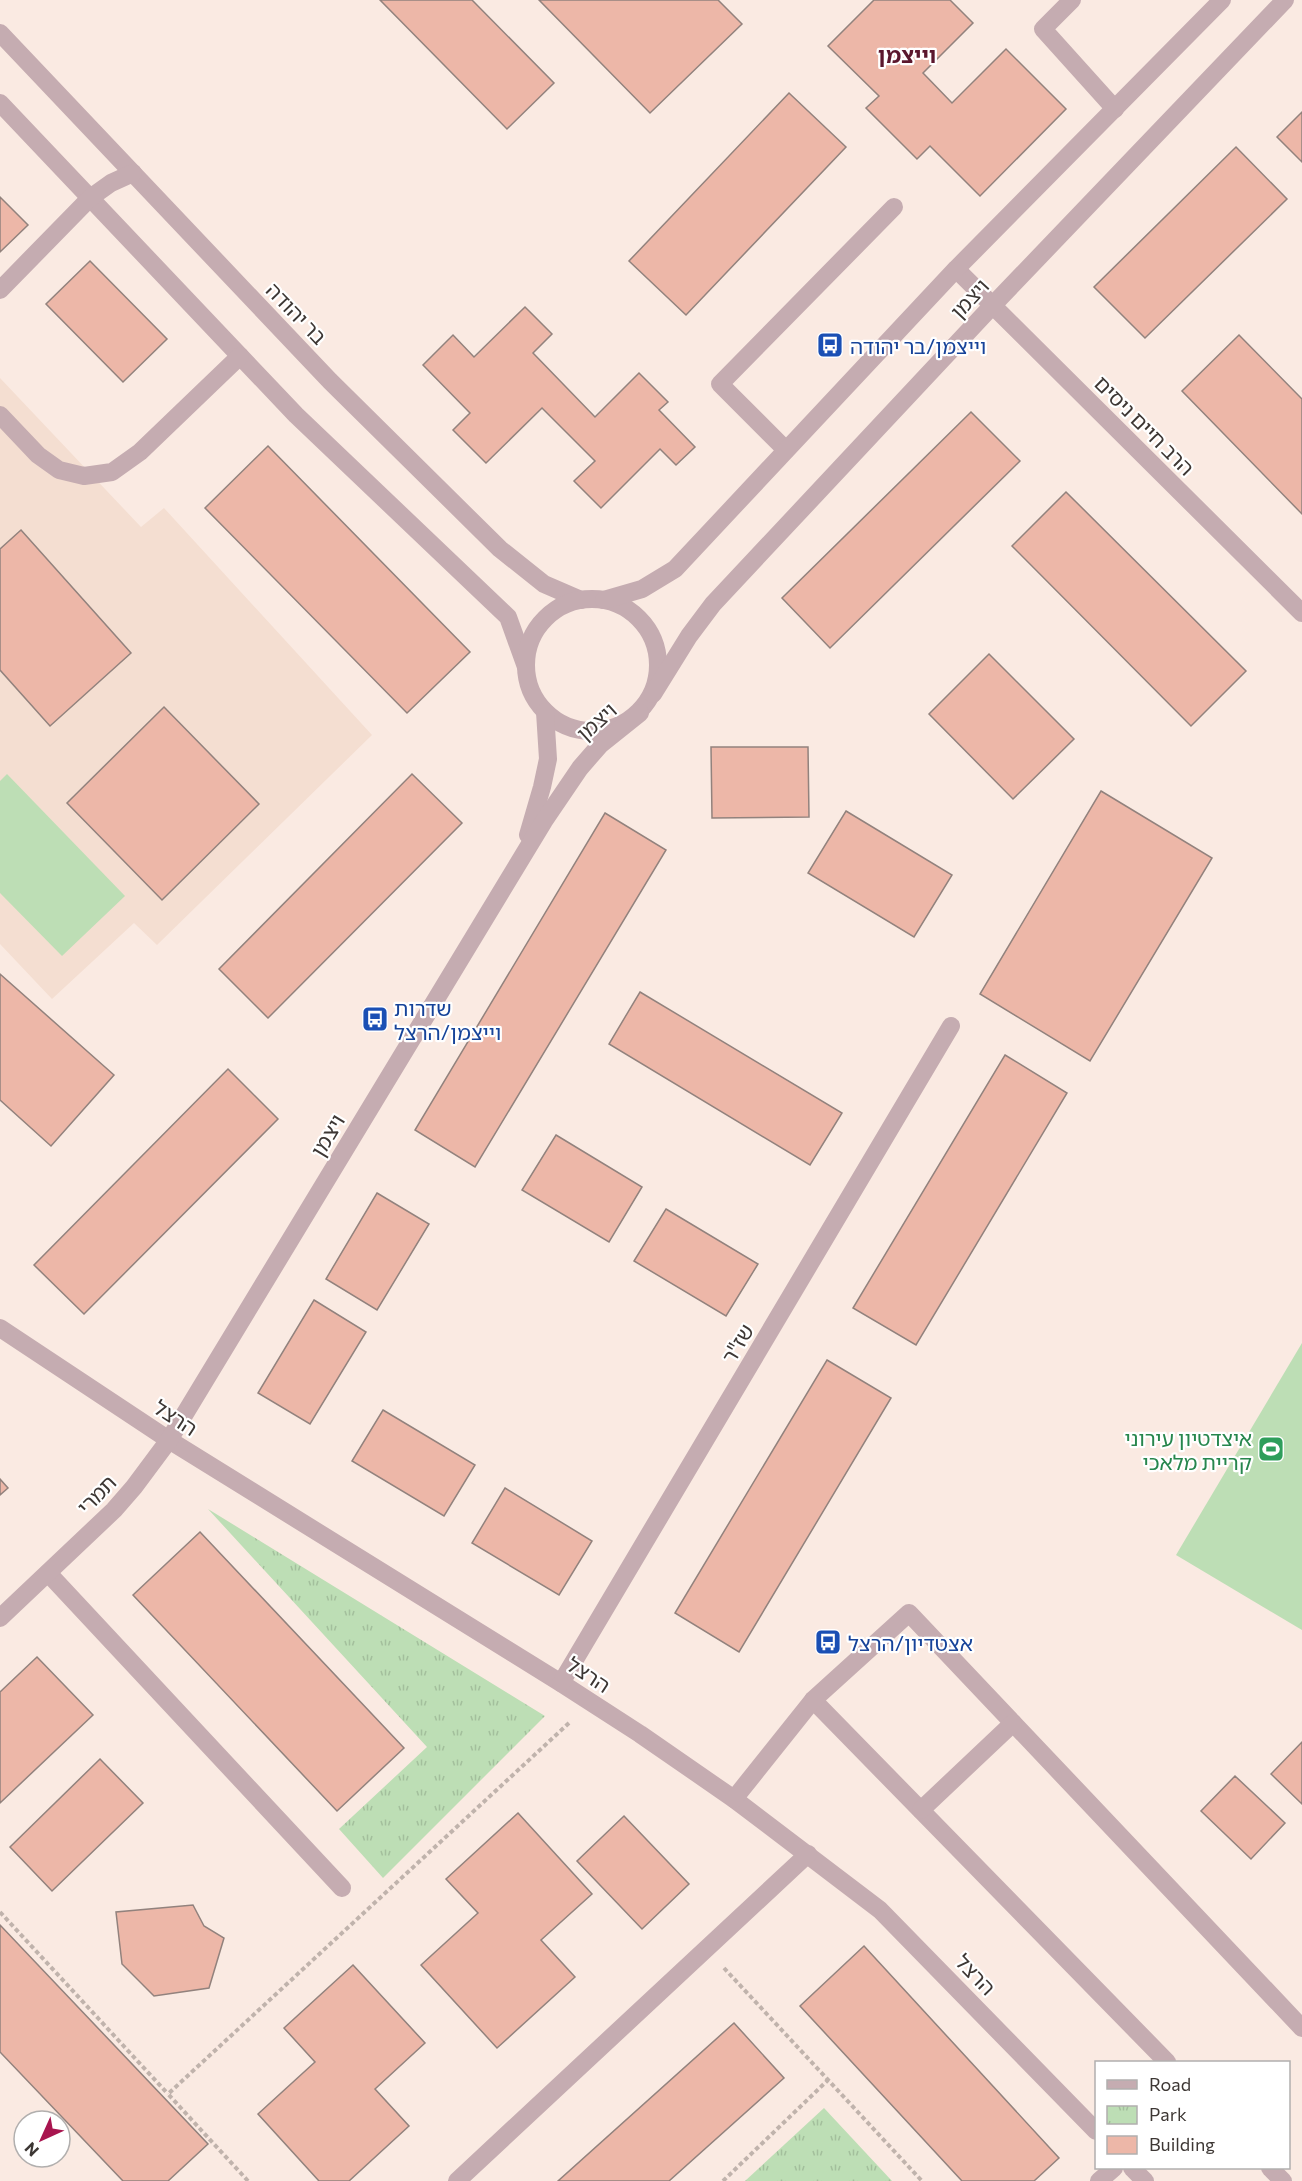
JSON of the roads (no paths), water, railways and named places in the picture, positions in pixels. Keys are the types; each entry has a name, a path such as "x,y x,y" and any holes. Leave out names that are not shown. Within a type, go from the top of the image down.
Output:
{"street":[{"path":"1072,0 1043,29 1115,109"},
{"name":"ויצמן","path":"604,600 642,589 675,569 956,269 1222,0"},
{"name":"ויצמן","path":"653,694 689,636 713,604 993,305 1285,0"},
{"name":"בר יהודה","path":"0,33 330,381 500,549 544,584 581,600"},
{"path":"0,103 296,415 508,617 526,667 530,690 545,712 564,726 586,732 610,730 640,713 653,694 659,671 657,648 644,623 626,608 604,600 581,600 559,607 540,624 529,644 526,667"},
{"path":"0,290 90,198 111,183 133,173"},
{"path":"786,450 720,384 894,207"},
{"name":"הרב חיים ניסים","path":"956,269 1302,613"},
{"path":"0,415 38,455 59,470 84,476 112,472 140,452 240,356"},
{"name":"ויצמן","path":"523,854 548,759 545,712"},
{"name":"ויצמן","path":"169,1440 523,854 580,768 600,745 640,713"},
{"name":"שז\"ר","path":"561,1683 951,1026"},
{"name":"הרצל","path":"0,1328 169,1440 591,1702 734,1799 880,1910 1095,2130"},
{"name":"תמרי","path":"0,1618 114,1510 169,1440"},
{"path":"48,1573 342,1888"},
{"path":"734,1799 813,1700 909,1613 1302,2028"},
{"path":"813,1700 1166,2061"},
{"path":"921,1810 1013,1723"},
{"path":"457,2181 808,1854"},
{"path":"1099,2181 1113,2169"},
{"path":"1133,2169 1145,2181"},
{"path":"1271,2169 1283,2181"}],"place":[{"name":"וייצמן/בר יהודה","path":"830,345"},
{"name":"שדרות וייצמן/הרצל","path":"375,1019"},
{"name":"איצדטיון עירוני קריית מלאכי","path":"1271,1449"},
{"name":"אצטדיון/הרצל","path":"828,1642"}],"district":[{"name":"וייצמן","path":"907,54"}]}
